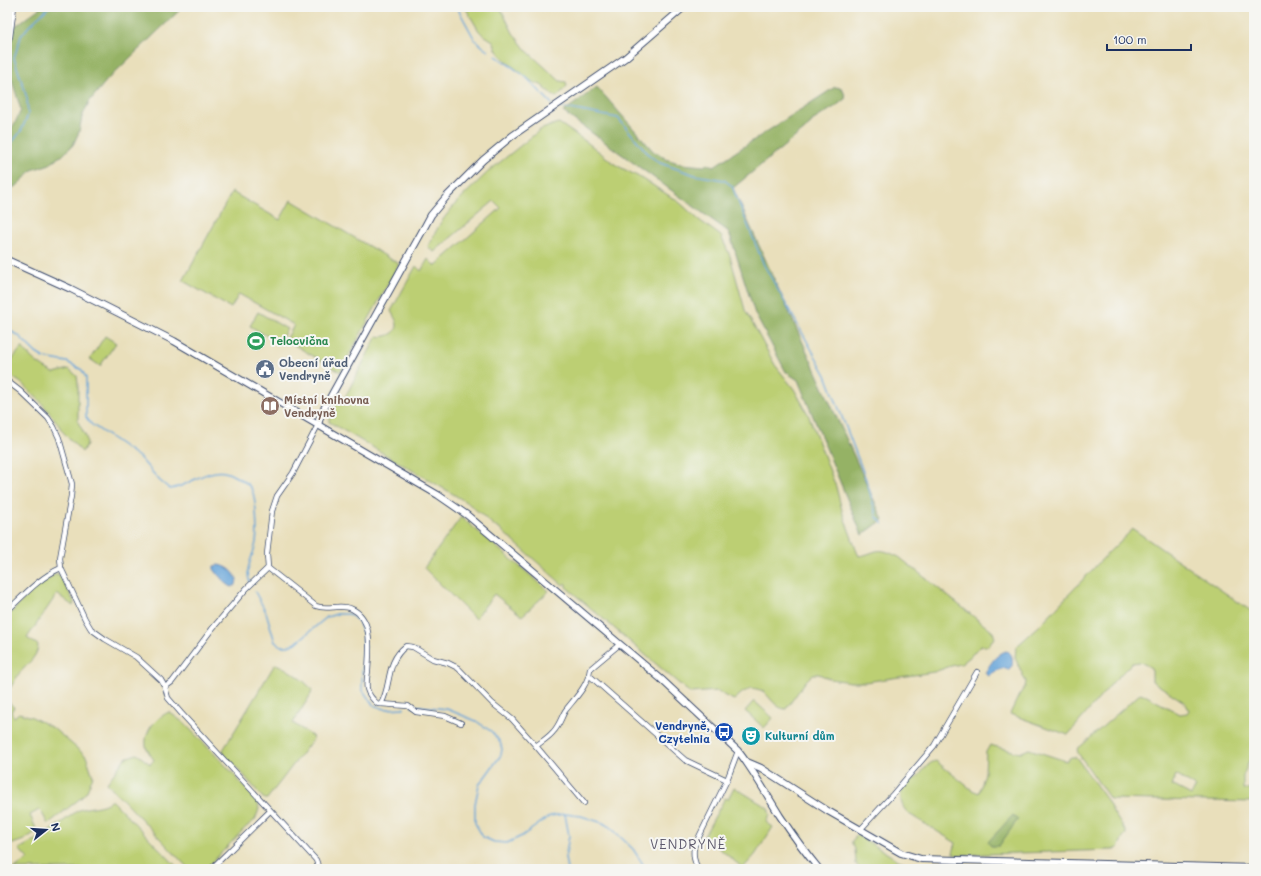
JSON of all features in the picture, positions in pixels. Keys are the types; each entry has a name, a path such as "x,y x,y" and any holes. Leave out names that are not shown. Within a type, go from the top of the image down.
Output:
{"street":[{"path":"7,43 10,37 14,7"},
{"path":"461,723 445,716 416,712 408,706 378,704 371,698 367,687 368,633 362,617 353,609 343,606 322,609 316,606 268,568 267,554 272,511 277,496 293,473 318,425 321,414 393,283 431,216 447,196 483,160 506,141 625,58 684,7"},
{"path":"7,260 71,289 174,341 438,495 467,515 620,644 700,714 738,751 747,762 781,817 819,869"},
{"path":"7,381 20,391 48,418 59,438 72,484 60,551 61,568 91,629 136,657 161,680 168,698 316,860 319,869"},
{"path":"7,611 42,579 51,572 61,568"},
{"path":"165,687 172,682 212,629 246,589 268,568"},
{"path":"536,746 552,734 558,726 565,712 578,696 590,676 590,670 620,644"},
{"path":"381,704 384,698 392,664 406,646 412,647 433,659 448,663 458,668 492,703 512,718 584,803"},
{"path":"860,830 934,746 978,672"},
{"path":"590,676 685,760 727,780"},
{"path":"698,869 694,862 694,847 727,780 738,751"},
{"path":"747,762 761,768 860,830 901,852 921,859 1254,868"},
{"path":"212,869 270,810"}],"green space":[{"path":"41,7 183,7 107,80 89,102 82,117 79,132 73,145 62,156 50,164 32,170 18,185 7,191 7,134 15,123 21,110 7,64 7,47 14,27"},
{"path":"465,7 500,7 513,33 526,50 560,81 566,82 567,86 557,97 541,85 531,81 506,61 497,51 493,41 479,31"},
{"path":"597,87 654,152 666,159 682,164 704,166 707,164 714,166 835,87 842,88 846,98 812,121 811,124 733,188 883,520 862,535 798,380 786,372 755,314 729,232 563,112"},
{"path":"559,123 616,165 643,179 679,202 699,220 721,236 730,256 745,310 775,365 794,389 808,414 836,487 843,514 859,556 876,551 882,551 899,557 993,632 995,638 989,646 981,646 961,664 934,672 865,682 830,679 819,674 813,674 806,681 786,709 782,709 776,705 767,694 758,689 751,688 734,700 718,691 690,693 566,587 565,583 563,585 502,530 497,528 469,504 329,422 333,410 340,400 344,399 377,336 387,336 393,333 397,327 391,311 416,266 421,271 428,259 435,266 501,208 494,201 434,252 428,247 441,222 456,203 489,171 540,130"},
{"path":"232,192 280,220 291,200 399,264 340,372 286,340 294,325 239,294 231,308 183,281"},
{"path":"258,312 287,329 279,343 250,326"},
{"path":"105,336 116,343 100,366 90,359"},
{"path":"22,347 32,359 54,373 69,369 77,376 78,422 86,437 87,444 82,452 63,432 40,401 20,382 7,374 7,366"},
{"path":"461,517 549,591 522,616 494,594 475,619 424,568"},
{"path":"1133,529 1254,613 1254,755 1252,754 1243,776 1243,789 1251,789 1254,783 1254,802 1110,799 1078,753 1077,749 1141,693 1180,714 1187,713 1189,710 1186,704 1181,700 1152,681 1152,671 1150,667 1140,662 1132,663 1113,682 1068,735 1010,714 1019,695 1025,687 1026,682 1015,658 1016,647 1039,626 1109,552","holes":["1176,775 1196,787 1191,795 1172,785"]},
{"path":"55,574 61,576 74,602 73,606 57,594 27,638 38,645 36,653 19,674 7,693 7,617 32,591"},
{"path":"275,664 295,675 306,683 312,690 293,723 312,736 313,739 267,799 265,799 224,754 223,750"},
{"path":"7,701 14,707 11,712 14,717 19,713 32,717 53,728 86,756 93,776 87,791 82,797 48,824 39,810 30,815 37,831 24,840 7,846"},
{"path":"754,701 773,718 764,728 745,711"},
{"path":"169,712 184,723 229,769 258,803 259,809 255,820 245,828 206,869 189,869 107,783 125,758 137,754 150,764 154,760 146,746 147,735 155,721"},
{"path":"990,745 1020,753 1029,749 1066,761 1071,757 1076,757 1107,800 1126,832 1118,848 1112,850 956,855 953,853 956,843 909,814 901,802 901,793 909,781 917,777 932,762 936,761 972,790 979,793 985,773 986,752"},
{"path":"734,787 768,808 770,815 766,822 773,827 755,855 743,868 704,836 725,798 728,799"},
{"path":"112,800 179,869 13,869 28,859 19,849 46,834 77,811 104,805"},
{"path":"1013,815 1018,819 999,846 991,846 988,842"},
{"path":"857,835 898,860 915,866 922,867 935,863 941,863 948,866 955,866 958,869 860,869 856,864 855,849 852,844 852,841"}],"water":[{"path":"214,566 225,566 232,571 237,579 236,585 232,587 222,579 214,569"},
{"path":"1006,651 1011,655 1012,666 1008,670 1006,668 999,670 989,676 985,673 996,657 1002,652"}],"waterway":[{"path":"7,149 21,131 28,115 27,98 14,58 21,36 49,7"},
{"path":"457,7 475,40 488,51"},
{"path":"496,56 525,76 552,104"},
{"path":"559,107 618,118 650,156 660,163 695,175 724,180 732,186 764,265 826,375 867,482 877,517 883,524"},
{"path":"7,329 19,336 36,353 44,358 67,362 82,370 86,378 86,417 91,424 139,457 160,481 170,489 182,486 203,475 218,472 230,474 248,484 253,494 257,523 257,537 248,572 250,583"},
{"path":"255,592 266,612 275,642 281,646 288,646 296,643 327,617 337,614 349,614 359,622 363,634 362,689 373,705 385,709 404,708"},
{"path":"412,707 420,706 447,709 476,721 492,732 500,742 502,749 501,755 479,785 475,804 475,823 483,837 494,842 507,843 522,836 550,816 565,814 581,816 603,823 610,827 633,849 646,869"},
{"path":"565,814 569,836 565,858 567,869"}],"place":[{"name":"Telocvična","path":"256,341"},
{"name":"Obecní úřad Vendryně","path":"265,369"},
{"name":"Místní knihovna Vendryně","path":"270,406"},
{"name":"Vendryně, Czytelnia","path":"724,732"},
{"name":"Kulturní dům","path":"751,736"}],"district":[{"name":"VENDRYNĚ","path":"688,844"}]}
